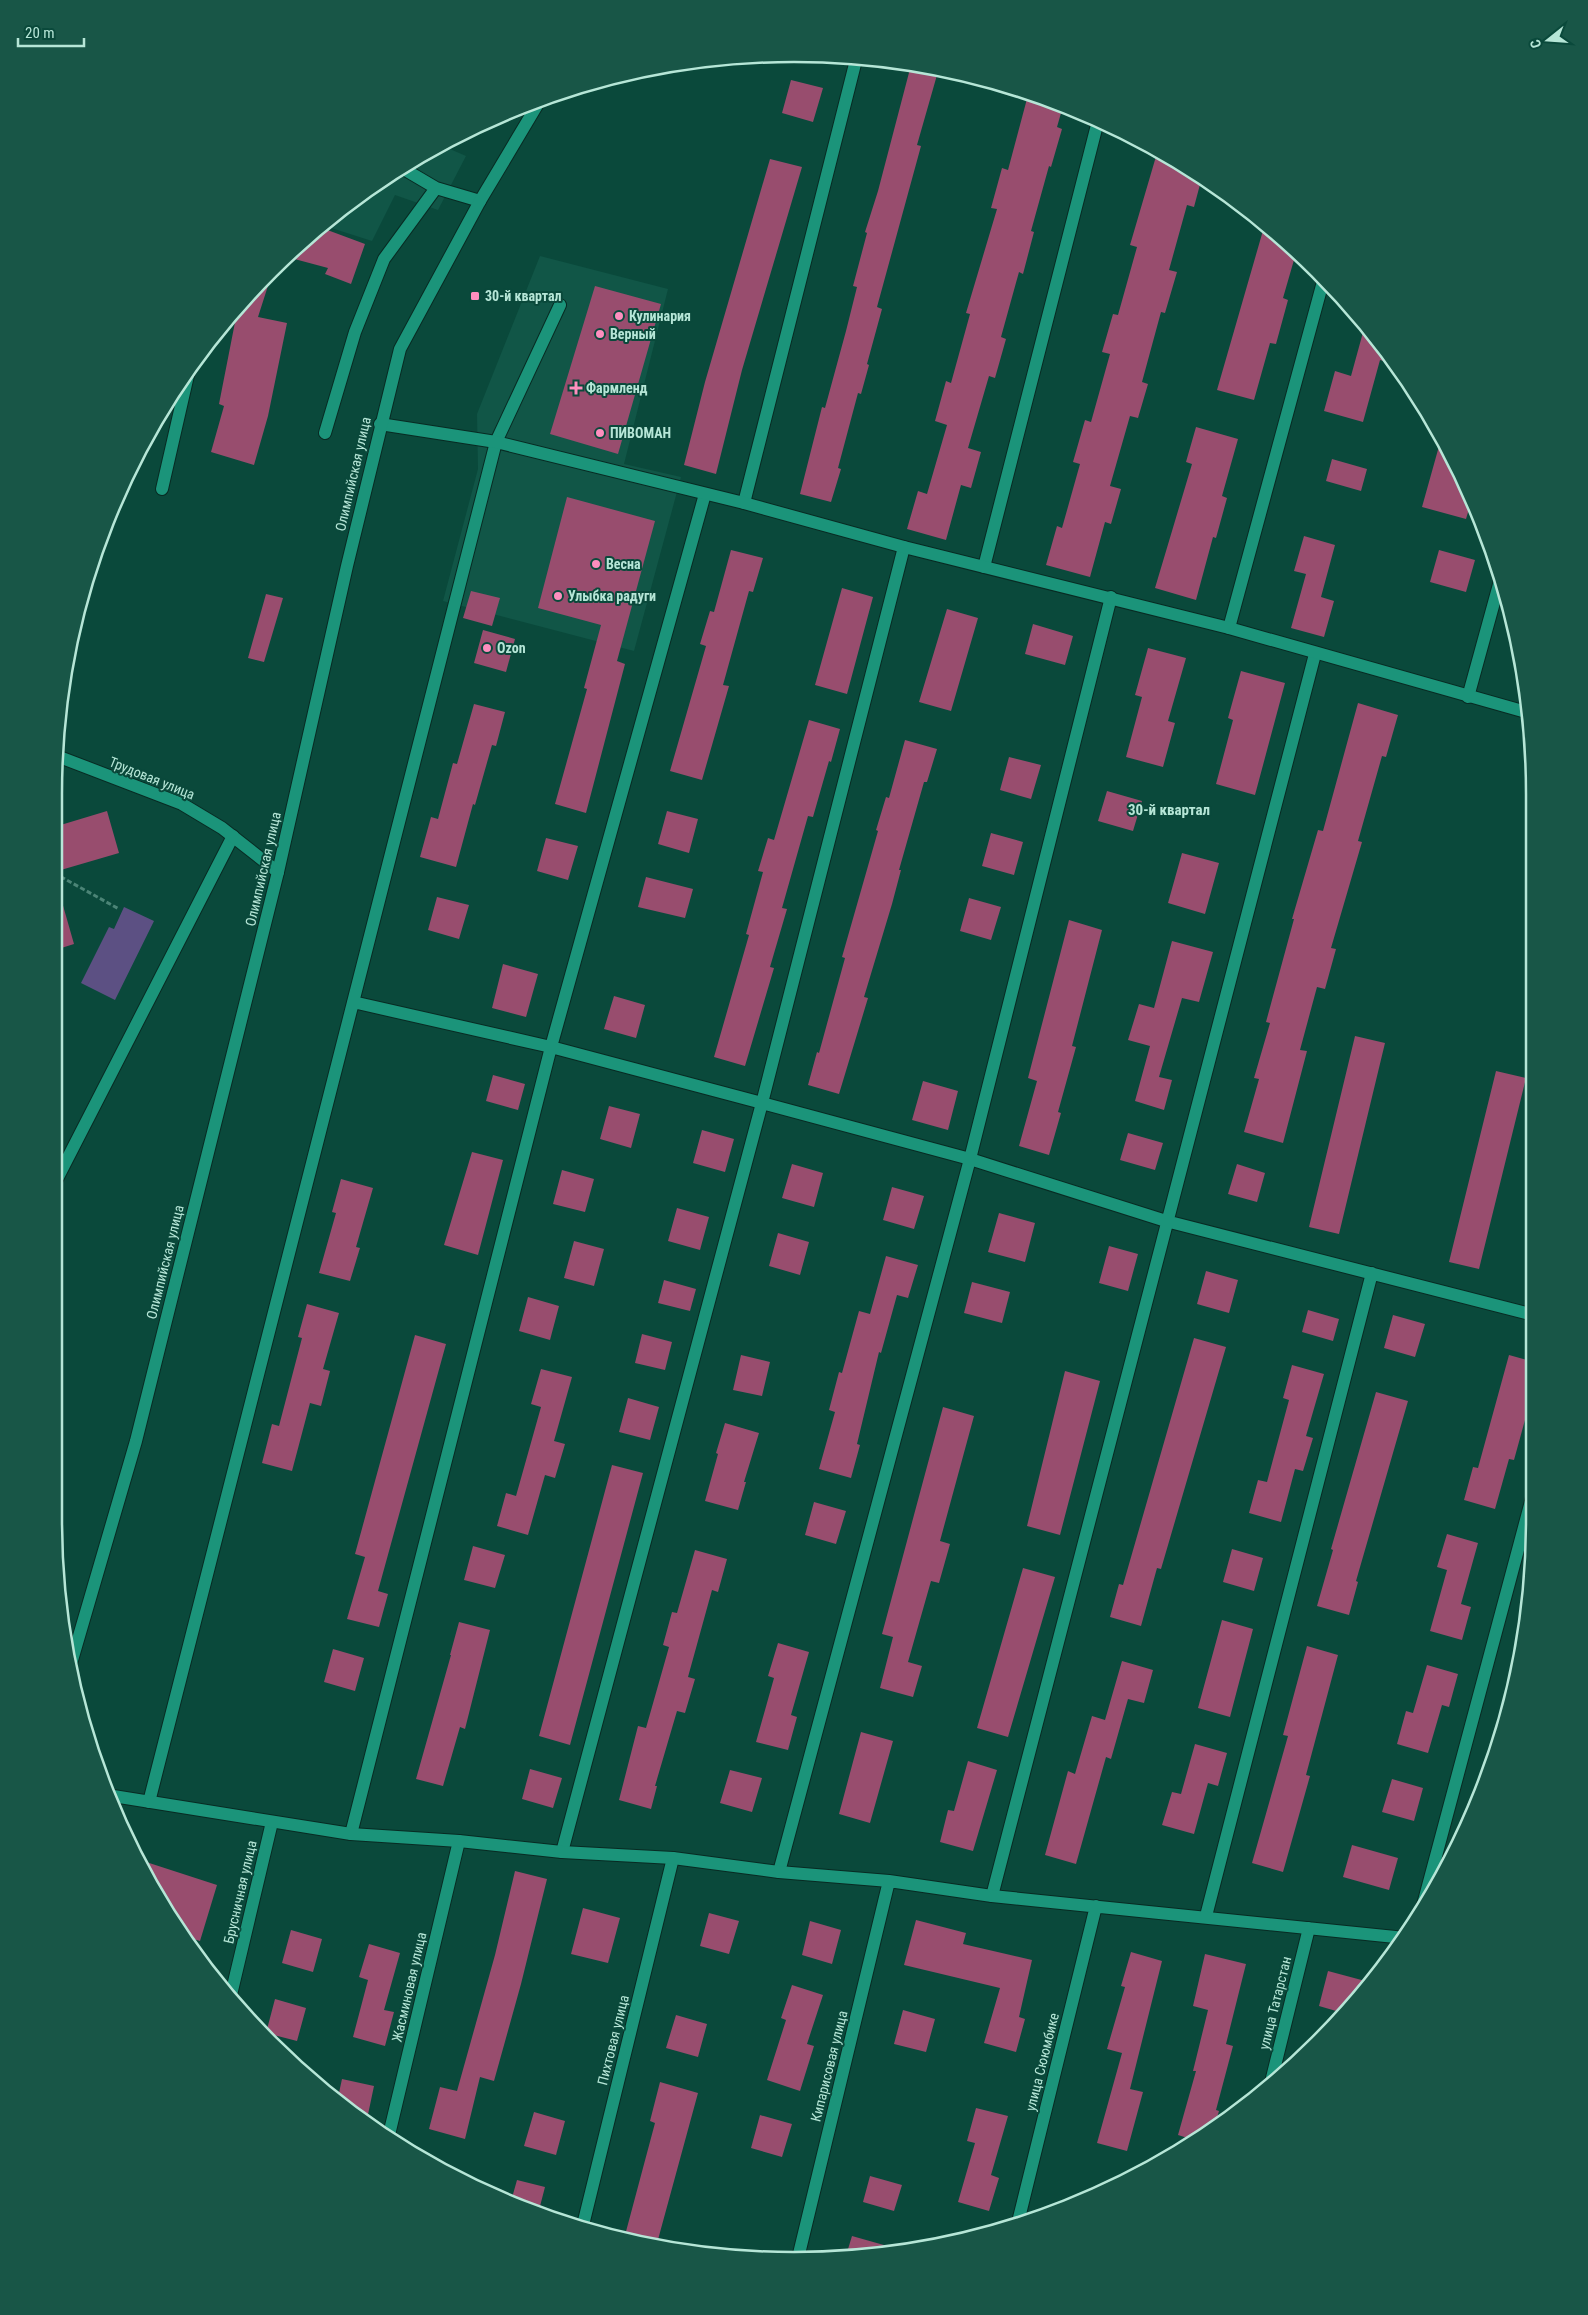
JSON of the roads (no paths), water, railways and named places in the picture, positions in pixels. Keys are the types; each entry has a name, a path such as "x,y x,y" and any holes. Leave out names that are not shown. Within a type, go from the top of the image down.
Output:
{"street":[{"path":"744,503 855,65"},
{"name":"Олимпийская улица","path":"75,1651 136,1441 278,872 380,424 400,348 480,201 534,110"},
{"path":"984,567 1096,128"},
{"path":"410,172 436,188 480,201"},
{"path":"325,433 355,332 384,259 436,188"},
{"path":"1229,628 1321,288"},
{"path":"149,1802 496,442 560,305"},
{"path":"162,489 185,390"},
{"path":"380,424 496,442 744,503 904,547 1111,597 1229,628 1315,654 1520,711"},
{"path":"351,1834 551,1047 705,494"},
{"path":"562,1852 762,1103 904,547"},
{"path":"1468,697 1497,592"},
{"path":"779,1872 970,1159 1111,597"},
{"path":"992,1896 1315,654"},
{"name":"Трудовая улица","path":"63,758 182,804 233,836 278,872"},
{"path":"62,1169 233,836"},
{"path":"354,1002 551,1047 762,1103 970,1159 1166,1221 1372,1272 1526,1314"},
{"path":"1206,1916 1372,1272"},
{"path":"1427,1888 1526,1520"},
{"path":"116,1797 351,1834 459,1841 562,1852 674,1858 779,1872 889,1882 992,1896 1206,1916 1395,1937"},
{"name":"Брусничная улица","path":"232,1989 272,1822"},
{"name":"Жасминовая улица","path":"390,2130 459,1841"},
{"name":"Пихтовая улица","path":"584,2222 674,1858"},
{"name":"Кипарисовая улица","path":"799,2252 889,1882"},
{"name":"улица Сююмбике","path":"1019,2217 1096,1906"},
{"name":"улица Татарстан","path":"1273,2073 1309,1928"}],"place":[{"name":"30-й квартал","path":"475,296"},
{"name":"Кулинария","path":"619,316"},
{"name":"Верный","path":"600,334"},
{"name":"Фармленд","path":"576,388"},
{"name":"ПИВОМАН","path":"600,433"},
{"name":"Весна","path":"596,564"},
{"name":"Улыбка радуги","path":"558,596"},
{"name":"Ozon","path":"487,648"}],"district":[{"name":"30-й квартал","path":"1169,810"}]}
